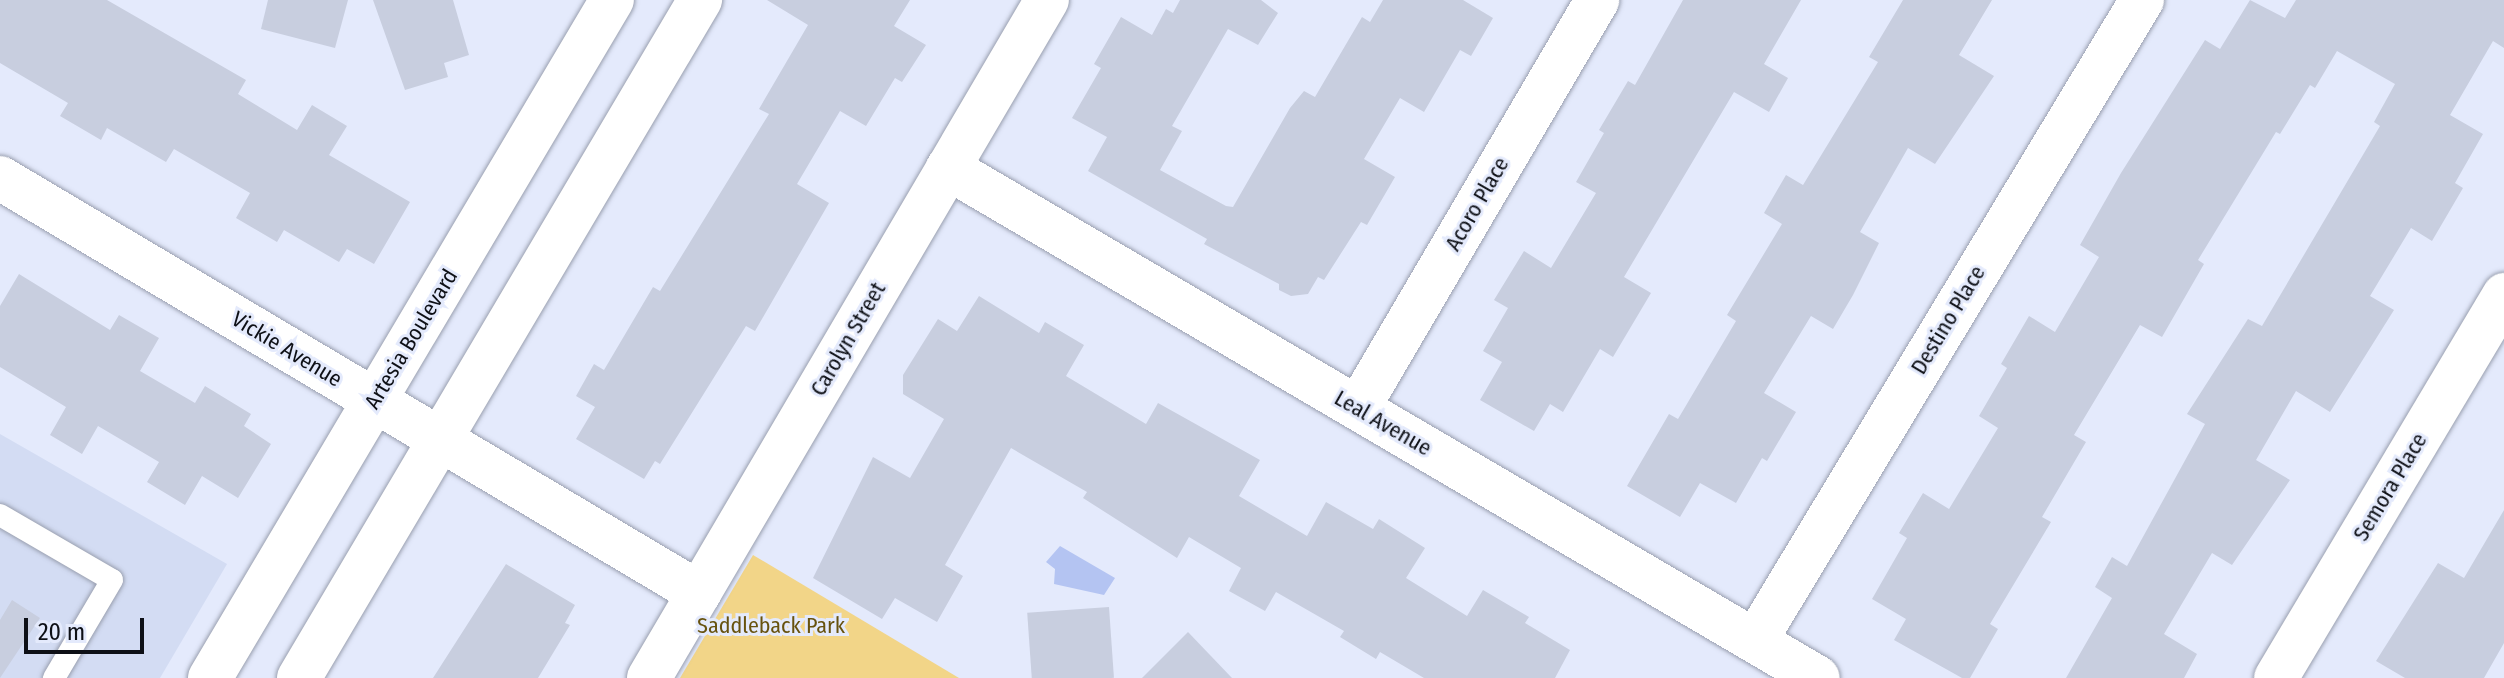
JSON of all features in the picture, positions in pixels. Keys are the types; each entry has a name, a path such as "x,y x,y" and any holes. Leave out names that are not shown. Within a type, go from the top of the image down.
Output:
{"street":[{"name":"Artesia Boulevard","path":"210,678 612,0"},
{"path":"299,678 700,0"},
{"name":"Carolyn Street","path":"649,678 1047,0"},
{"name":"Acoro Place","path":"1358,408 1597,0"},
{"name":"Destino Place","path":"1755,641 2142,0"},
{"name":"Leal Avenue","path":"948,168 1818,678"},
{"name":"Vickie Avenue","path":"0,178 699,593"},
{"name":"Semora Place","path":"2276,678 2504,295"}],"lane":[{"path":"0,515 112,580 54,678"}],"shaded area":[{"path":"0,434 227,564 160,678 0,678"}],"green space":[{"name":"Saddleback Park","path":"753,555 959,678 680,678"}],"water":[{"path":"1060,546 1115,578 1104,595 1054,584 1055,569 1046,562"}],"building":[{"path":"0,0 107,0 246,80 238,94 297,130 312,105 347,126 329,155 410,202 374,264 347,249 339,262 284,230 277,242 236,218 250,193 174,149 166,162 107,128 101,140 60,116 68,103 0,63"},
{"path":"268,0 348,0 335,48 261,29"},
{"path":"373,0 453,0 469,55 444,63 448,77 405,90"},
{"path":"767,0 910,0 894,26 926,45 902,82 895,78 866,126 840,111 797,184 829,203 755,331 746,326 660,464 655,461 644,479 576,439 595,407 576,396 594,364 604,370 653,287 660,291 769,114 759,109 808,25"},
{"path":"1180,0 1261,0 1278,13 1258,45 1228,29 1172,126 1182,131 1160,170 1233,207 1290,108 1304,91 1315,97 1362,17 1370,22 1383,0 1463,0 1493,18 1471,56 1460,50 1424,112 1400,98 1364,159 1395,177 1367,225 1361,222 1324,280 1318,277 1308,294 1291,296 1279,290 1279,284 1204,244 1207,239 1088,171 1107,137 1072,118 1101,68 1094,64 1121,17 1152,35 1166,9 1173,13"},
{"path":"1683,0 1801,0 1764,64 1788,78 1769,112 1734,92 1624,277 1651,293 1613,357 1600,349 1563,412 1550,404 1534,431 1480,400 1502,362 1483,351 1508,308 1494,300 1524,251 1551,268 1596,193 1576,182 1604,133 1599,130 1628,81 1635,85"},
{"path":"1903,0 1992,0 1959,55 1994,76 1935,164 1908,148 1860,232 1879,243 1853,295 1833,329 1811,316 1764,393 1796,412 1767,461 1762,458 1736,503 1700,483 1680,517 1627,486 1669,414 1678,419 1736,321 1727,315 1782,224 1764,213 1786,175 1803,185 1878,62 1869,57"},
{"path":"2250,0 2285,18 2296,0 2504,0 2504,48 2493,41 2450,115 2483,134 2455,183 2463,188 2432,241 2411,228 2370,296 2394,310 2330,412 2296,391 2256,460 2290,480 2232,565 2212,553 2164,634 2197,654 2184,678 2066,678 2112,598 2095,587 2112,557 2127,566 2205,424 2187,414 2248,319 2262,326 2380,126 2374,122 2395,84 2337,51 2315,88 2310,85 2280,134 2276,132 2198,260 2204,264 2162,337 2140,325 2074,435 2086,442 2042,517 2051,522 1990,624 1998,629 1970,678 1962,678 1894,640 1906,619 1872,599 1907,538 1899,533 1923,493 1949,509 1998,428 1979,416 2007,368 2001,364 2029,316 2055,332 2099,257 2080,245 2121,173 2205,40 2220,49"},
{"path":"19,274 110,330 119,315 159,338 140,371 195,403 205,386 251,414 244,426 271,444 238,498 202,476 185,505 147,482 159,462 98,426 82,454 50,435 66,407 0,367 0,306"},
{"path":"979,296 1039,333 1045,322 1084,345 1066,376 1146,424 1158,403 1260,460 1239,496 1307,536 1326,502 1373,529 1379,519 1425,548 1406,578 1467,616 1483,590 1529,617 1525,623 1570,650 1555,678 1424,678 1380,652 1376,659 1340,637 1344,631 1276,592 1265,611 1229,591 1241,568 1189,537 1177,558 1083,498 1087,492 1011,448 945,565 963,576 937,622 895,598 882,619 813,578 873,457 910,478 944,419 903,394 903,375 938,319 957,331"},
{"path":"2504,510 2504,643 2484,678 2405,678 2376,661 2438,563 2464,578"},
{"path":"506,564 575,605 565,623 570,625 538,678 433,678"},
{"path":"12,600 40,618 0,678 0,620"},
{"path":"1109,607 1114,678 1032,678 1027,613"},
{"path":"1188,632 1232,678 1142,678"}]}
